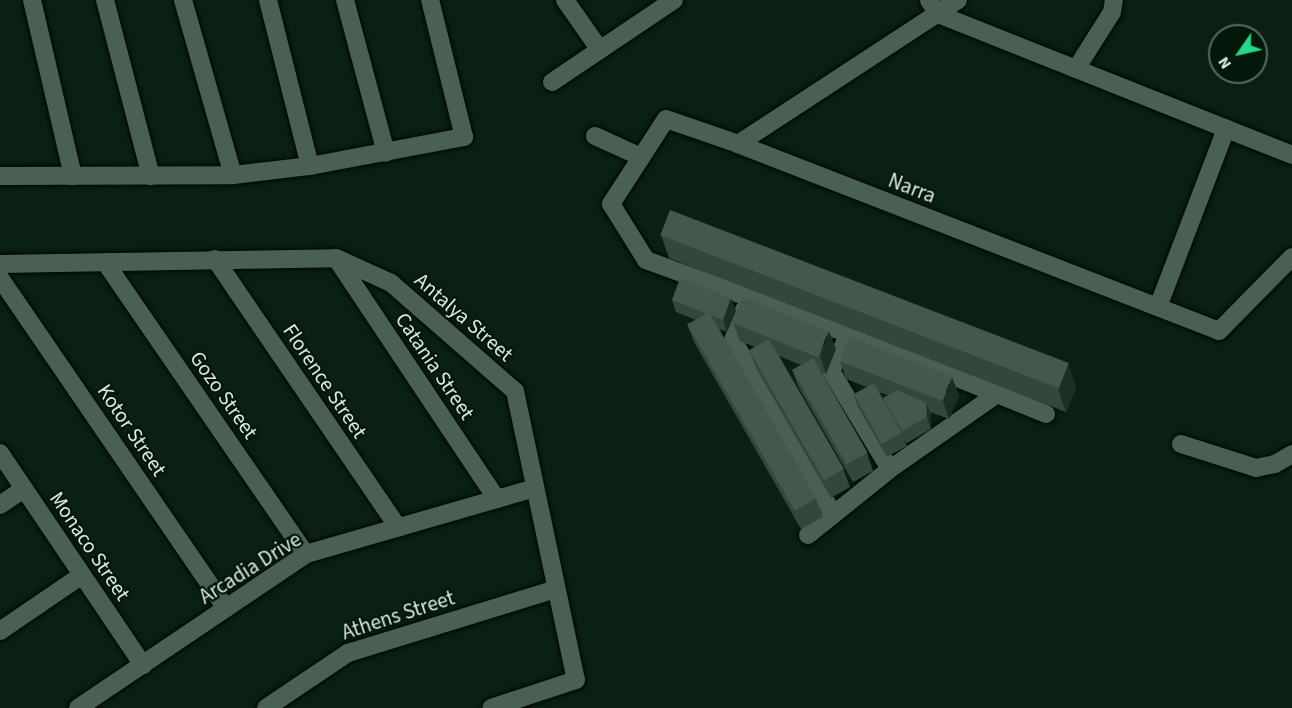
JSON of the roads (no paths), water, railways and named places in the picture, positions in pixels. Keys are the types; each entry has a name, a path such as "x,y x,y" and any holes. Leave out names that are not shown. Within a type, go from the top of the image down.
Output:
{"street":[{"path":"32,0 73,176"},
{"path":"105,0 151,176"},
{"path":"183,0 233,175"},
{"path":"268,0 310,166"},
{"path":"345,0 386,153"},
{"path":"0,176 233,175 310,166 464,137 430,0"},
{"path":"565,0 600,50"},
{"path":"552,82 674,0"},
{"path":"738,144 933,7 958,0"},
{"path":"1076,69 1112,12 1114,0"},
{"path":"933,7 1076,69 1292,155"},
{"name":"Narra","path":"641,157 666,119 738,144 1219,331 1292,257"},
{"path":"1158,307 1226,129"},
{"path":"595,136 641,157 611,204 646,260 849,334 1046,414"},
{"name":"Antalya Street","path":"0,264 336,258 391,284 515,391 576,680 491,708"},
{"name":"Catania Street","path":"336,258 497,499"},
{"name":"Florence Street","path":"215,259 398,527"},
{"name":"Gozo Street","path":"105,262 306,554"},
{"name":"Kotor Street","path":"0,278 226,608"},
{"path":"748,299 733,340 832,514"},
{"path":"849,334 831,371 890,469"},
{"path":"808,535 890,469 997,394"},
{"path":"1181,444 1256,468 1275,464 1292,454"},
{"name":"Monaco Street","path":"0,453 143,664"},
{"name":"Arcadia Drive","path":"78,708 306,554 534,488"},
{"path":"0,505 24,489"},
{"path":"0,631 82,575"},
{"name":"Athens Street","path":"266,708 348,652 556,589"}]}
